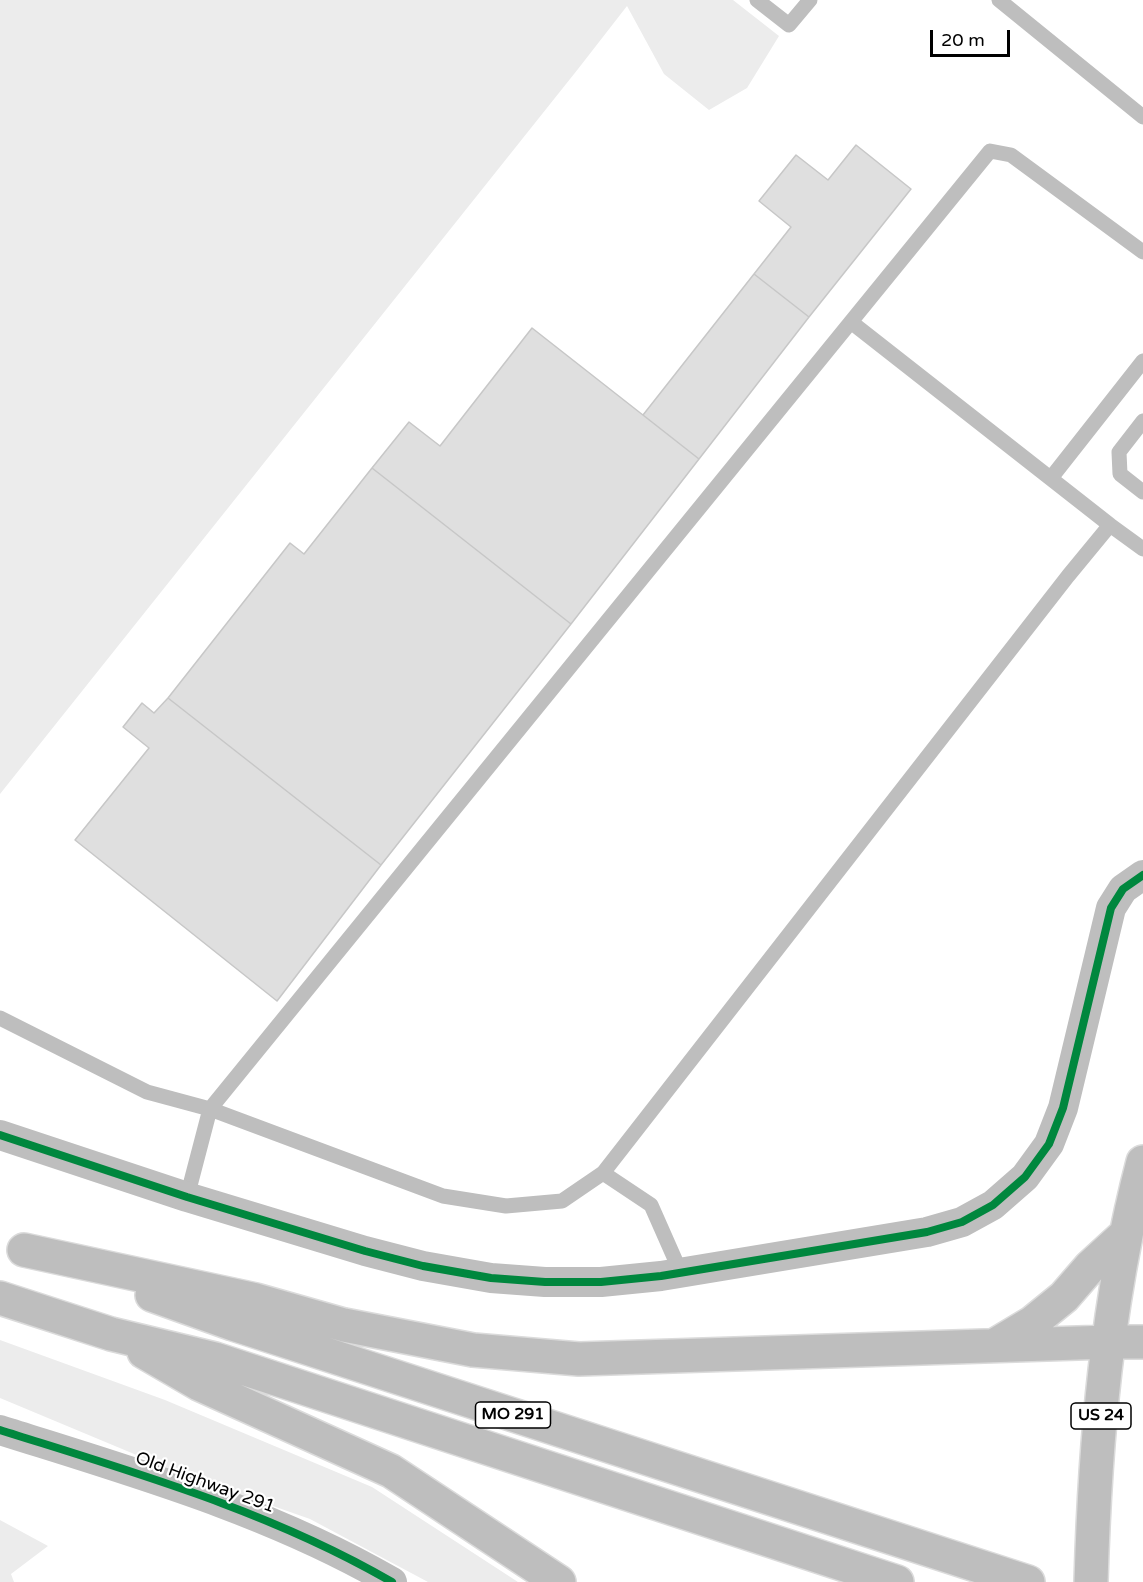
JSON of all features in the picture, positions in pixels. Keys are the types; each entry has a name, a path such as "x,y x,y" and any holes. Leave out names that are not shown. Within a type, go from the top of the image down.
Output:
{"highway":[{"name":"US 24","path":"1091,1582 1095,1491 1108,1341 1125,1235 1143,1162"},
{"path":"995,1345 1032,1323 1064,1297 1090,1267 1125,1235"},
{"path":"12,1245 256,1300 344,1325 473,1350 579,1359 1108,1341 1143,1342"},
{"name":"MO 291","path":"12,1245 232,1324 1028,1582"},
{"name":"MO 291","path":"0,1298 111,1334 215,1359 897,1582"},
{"path":"111,1334 199,1384 391,1471 559,1582"}],"street":[{"path":"0,1135 187,1197 364,1251 423,1266 491,1278 545,1282 601,1282 661,1276 927,1232 962,1222 993,1204 1025,1177 1049,1144 1063,1108 1111,908 1123,889 1143,875"},
{"name":"Old Highway 291","path":"0,1430 205,1497 298,1534 392,1582"}],"lane":[{"path":"757,0 789,24 810,0"},
{"path":"999,0 1143,117"},
{"path":"187,1197 210,1109 990,151 1011,155 1143,252"},
{"path":"851,322 1143,549"},
{"path":"1051,478 1143,361"},
{"path":"1143,421 1119,452 1120,474 1143,492"},
{"path":"0,1018 147,1092 210,1109 443,1196 506,1206 562,1201 603,1173 1110,525"},
{"path":"603,1173 651,1205 681,1273"}],"shaded area":[{"path":"0,0 733,0 779,36 747,88 709,110 664,74 627,6 0,794"},
{"path":"0,1340 165,1400 372,1487 518,1582 428,1582 310,1519 182,1474 0,1398"},
{"path":"0,1520 48,1546 11,1574 14,1582 0,1582"}],"building":[{"path":"856,145 911,189 809,317 754,274 791,227 759,201 796,155 828,180"},
{"path":"754,274 809,317 699,459 643,415"},
{"path":"532,328 699,459 571,624 372,468 409,422 440,446"},
{"path":"372,468 571,624 381,865 168,698 290,543 304,554"},
{"path":"168,698 381,865 277,1001 75,840 149,748 123,727 142,703 154,713"}],"cycle path":[{"path":"0,1135 187,1197 365,1251 423,1266 491,1278 545,1282 601,1282 661,1276 927,1232 962,1222 993,1205 1025,1177 1049,1144 1063,1108 1111,908 1123,889 1143,875"},
{"path":"0,1430 200,1495 298,1534 392,1582"}]}
